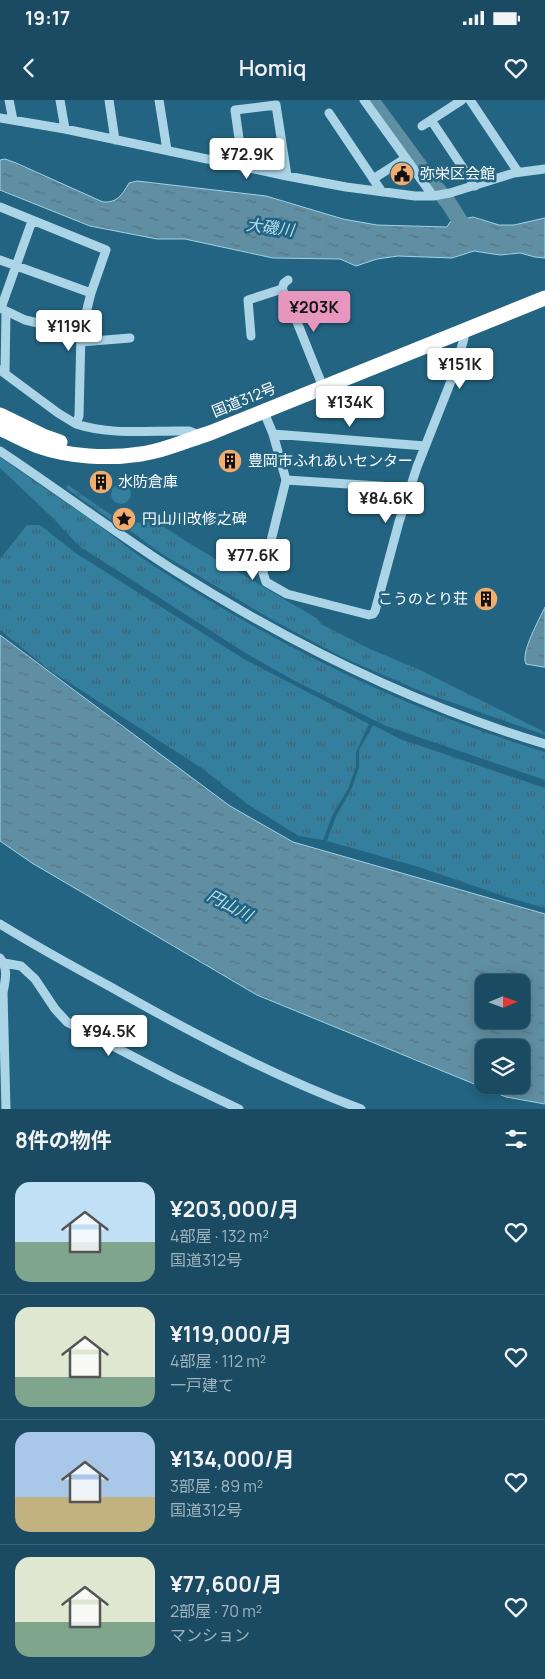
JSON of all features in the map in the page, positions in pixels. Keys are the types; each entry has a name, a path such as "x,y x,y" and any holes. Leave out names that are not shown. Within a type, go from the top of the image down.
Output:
{"highway":[{"name":"国道312号","path":"0,428 38,446 60,452 118,456 142,454 196,438 264,412 545,298"},
{"name":"国道312号","path":"0,415 43,436 80,446 119,449 178,444"}],"street":[{"path":"9,100 12,120"},
{"path":"60,100 65,129"},
{"path":"108,100 115,140"},
{"path":"159,100 167,150"},
{"path":"364,100 433,196"},
{"path":"422,126 462,100"},
{"path":"470,100 518,172"},
{"path":"243,167 236,110 276,105 286,176"},
{"path":"329,113 382,192"},
{"path":"0,118 65,129 286,176 414,196 433,196 450,193 518,172 545,169"},
{"path":"431,120 475,186"},
{"path":"373,179 406,158"},
{"path":"0,207 106,250 91,293 81,338 79,416 76,424"},
{"path":"32,221 2,309 2,372 58,413 76,424 93,430 108,432 189,431 194,433 196,438"},
{"path":"0,260 91,293"},
{"path":"251,336 248,300 282,289 288,280"},
{"path":"282,289 323,387"},
{"path":"2,309 25,320 81,338 130,338"},
{"path":"264,412 273,434 286,480 262,574 266,582 287,594 369,615 373,614 376,611 399,522 425,446 454,371 464,338 464,330"},
{"path":"273,434 425,446"},
{"path":"0,451 169,566 250,616 340,665 448,711 545,744"},
{"path":"286,480 410,488"},
{"path":"0,924 156,1013 239,1056 316,1092 360,1109"},
{"path":"2,961 6,975 1,992 6,1109"},
{"path":"2,961 21,966 35,979 55,1009 67,1022 166,1074 239,1109"}],"green space":[{"path":"0,457 157,568 249,624 345,674 393,696 494,735 545,752 545,780 386,726 297,682 247,654 79,546 54,519 0,468"},
{"path":"121,484 128,487 131,494 128,501 121,504 114,501 111,494 114,487"},
{"path":"68,485 123,523 154,522 164,527 318,619 321,624 370,649 420,670 545,732 545,735 425,693 342,657 269,618 162,554 66,488"},
{"path":"27,525 40,525 77,554 244,659 369,724 356,752 356,767 348,789 333,814 323,840 299,836 247,804 203,769 48,669 0,630 0,559"},
{"path":"373,725 400,739 545,788 545,908 506,897 419,867 327,841 336,816 352,788 359,767 359,750"}],"water":[{"name":"大磯川","path":"5,159 103,202 116,200 129,183 137,181 266,196 343,219 377,225 447,227 450,222 473,217 499,225 514,225 545,218 545,258 520,253 500,255 474,251 452,258 398,256 377,259 356,266 340,259 273,258 185,239 157,239 90,226 0,190 0,160"},
{"path":"545,607 545,667 526,664 528,644"},
{"name":"円山川","path":"0,635 230,806 293,842 545,914 545,1104 499,1094 530,1094 530,1039 475,1039 475,1084 257,995 32,863 0,841"}],"waterway":[{"path":"371,100 448,202 470,237"}],"place":[{"name":"弥栄区会館","path":"402,174"},
{"name":"豊岡市ふれあいセンター","path":"230,461"},
{"name":"水防倉庫","path":"101,482"},
{"name":"円山川改修之碑","path":"124,519"},
{"name":"こうのとり荘","path":"486,599"}]}
